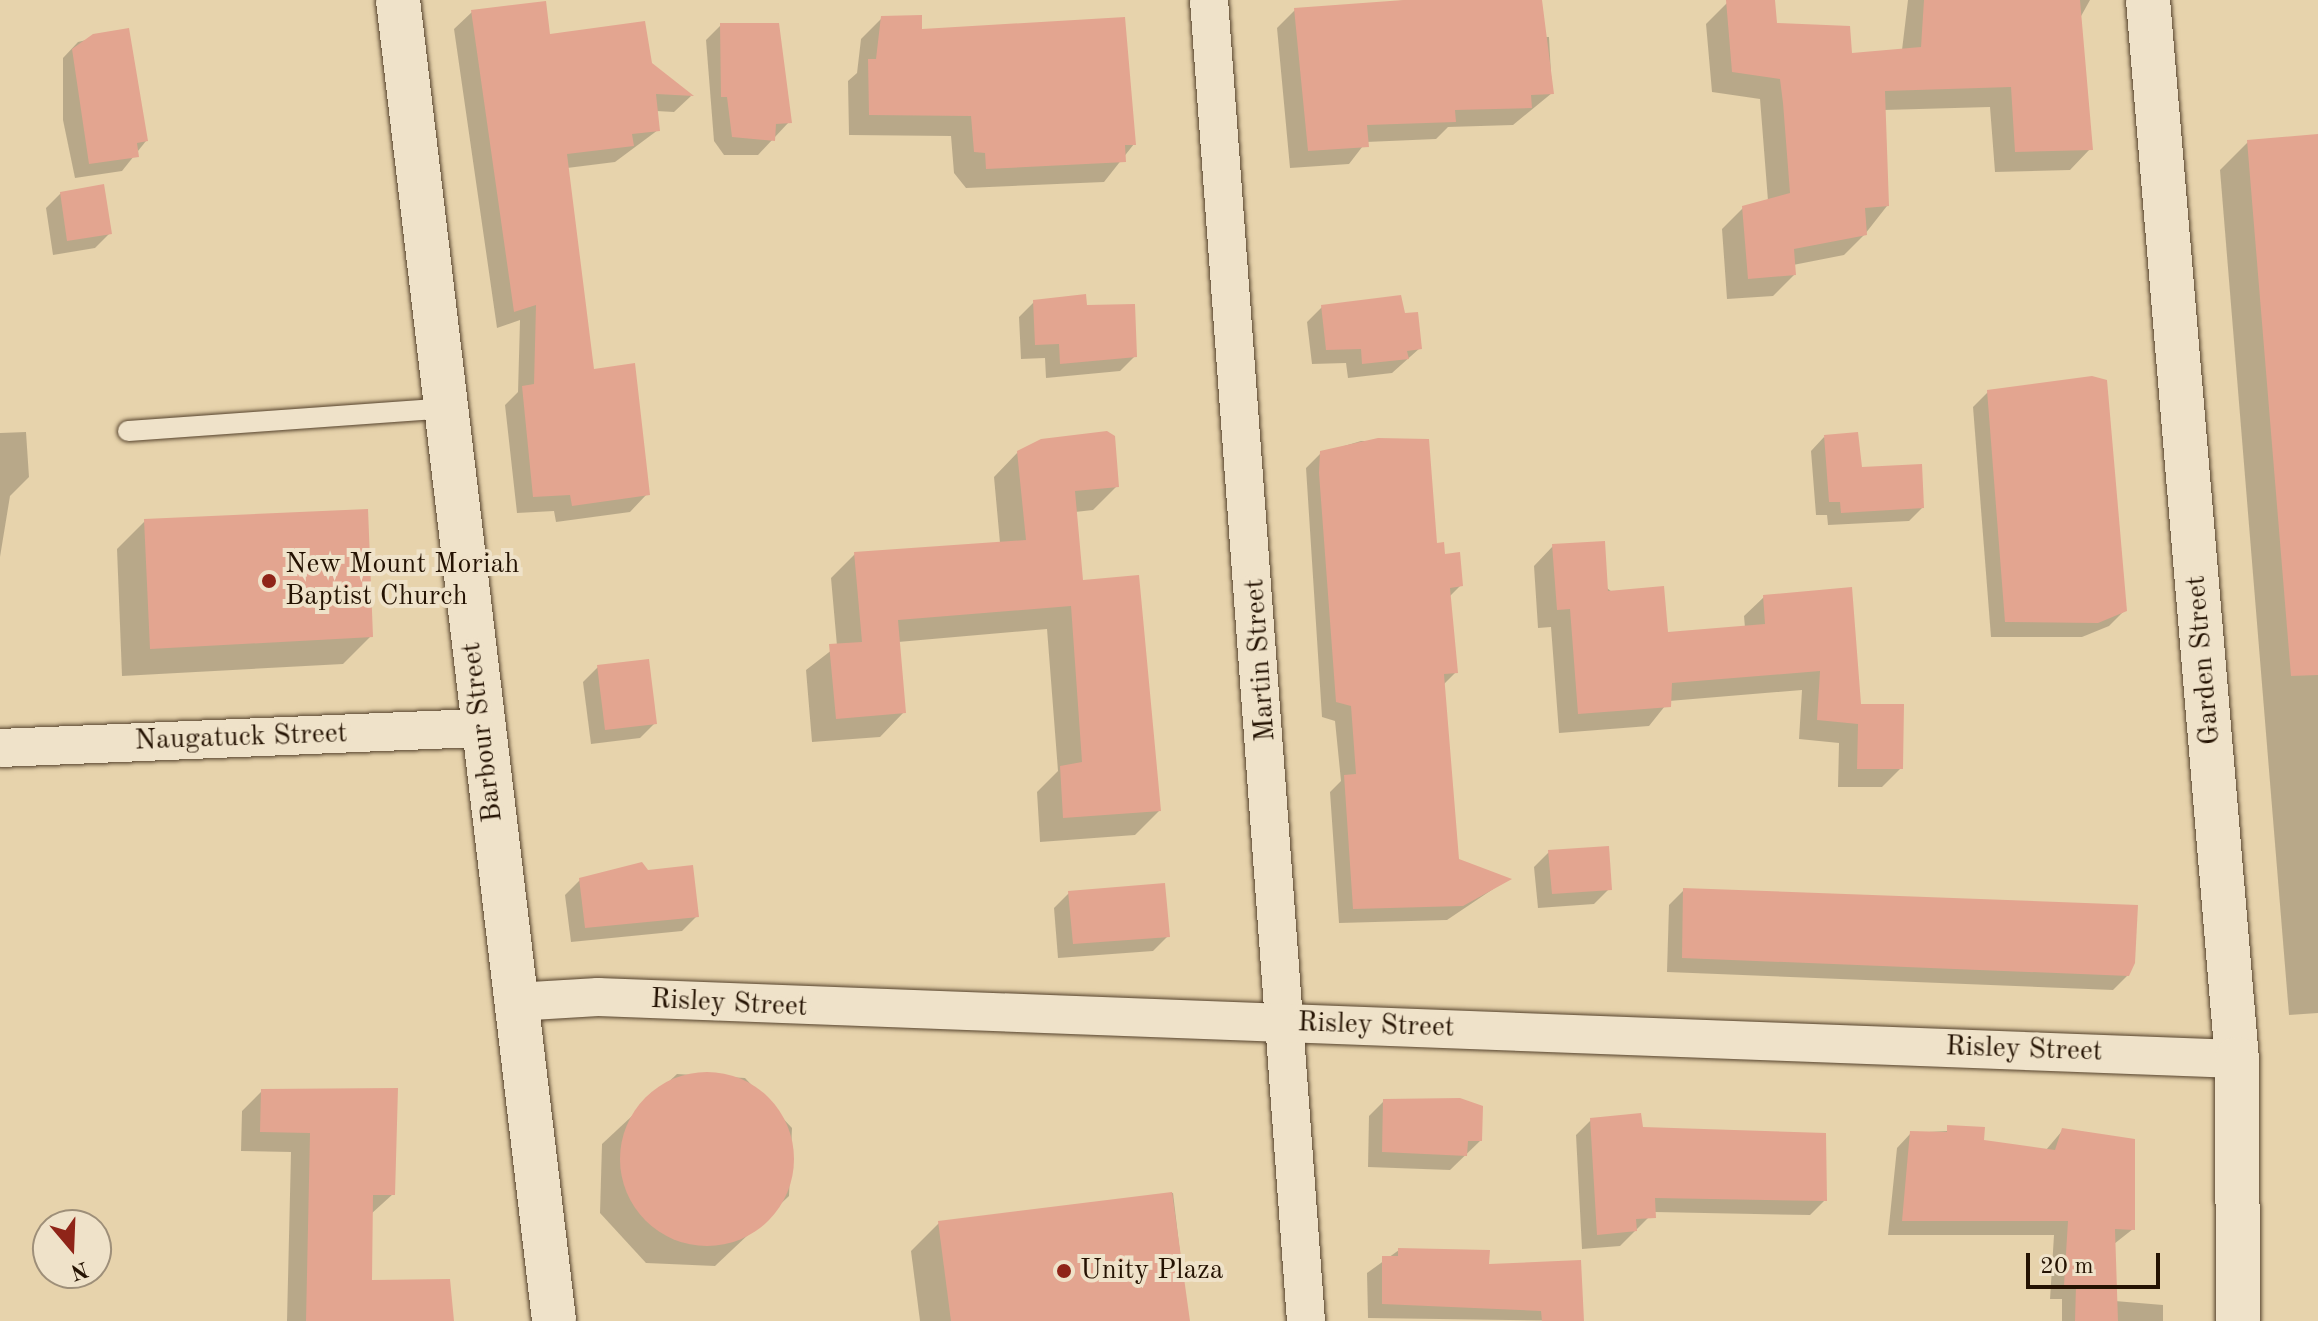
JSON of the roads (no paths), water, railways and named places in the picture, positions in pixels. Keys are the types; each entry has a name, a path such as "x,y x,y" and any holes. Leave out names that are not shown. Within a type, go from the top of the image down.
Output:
{"street":[{"name":"Barbour Street","path":"398,0 554,1321"},
{"name":"Martin Street","path":"1209,0 1306,1321"},
{"name":"Garden Street","path":"2148,0 2237,1059 2238,1321"},
{"name":"Naugatuck Street","path":"0,748 483,728"},
{"name":"Risley Street","path":"515,1002 598,997 2237,1059"}],"lane":[{"path":"128,431 446,408"}],"place":[{"name":"New Mount Moriah Baptist Church","path":"269,581"},
{"name":"Unity Plaza","path":"1064,1271"}]}
